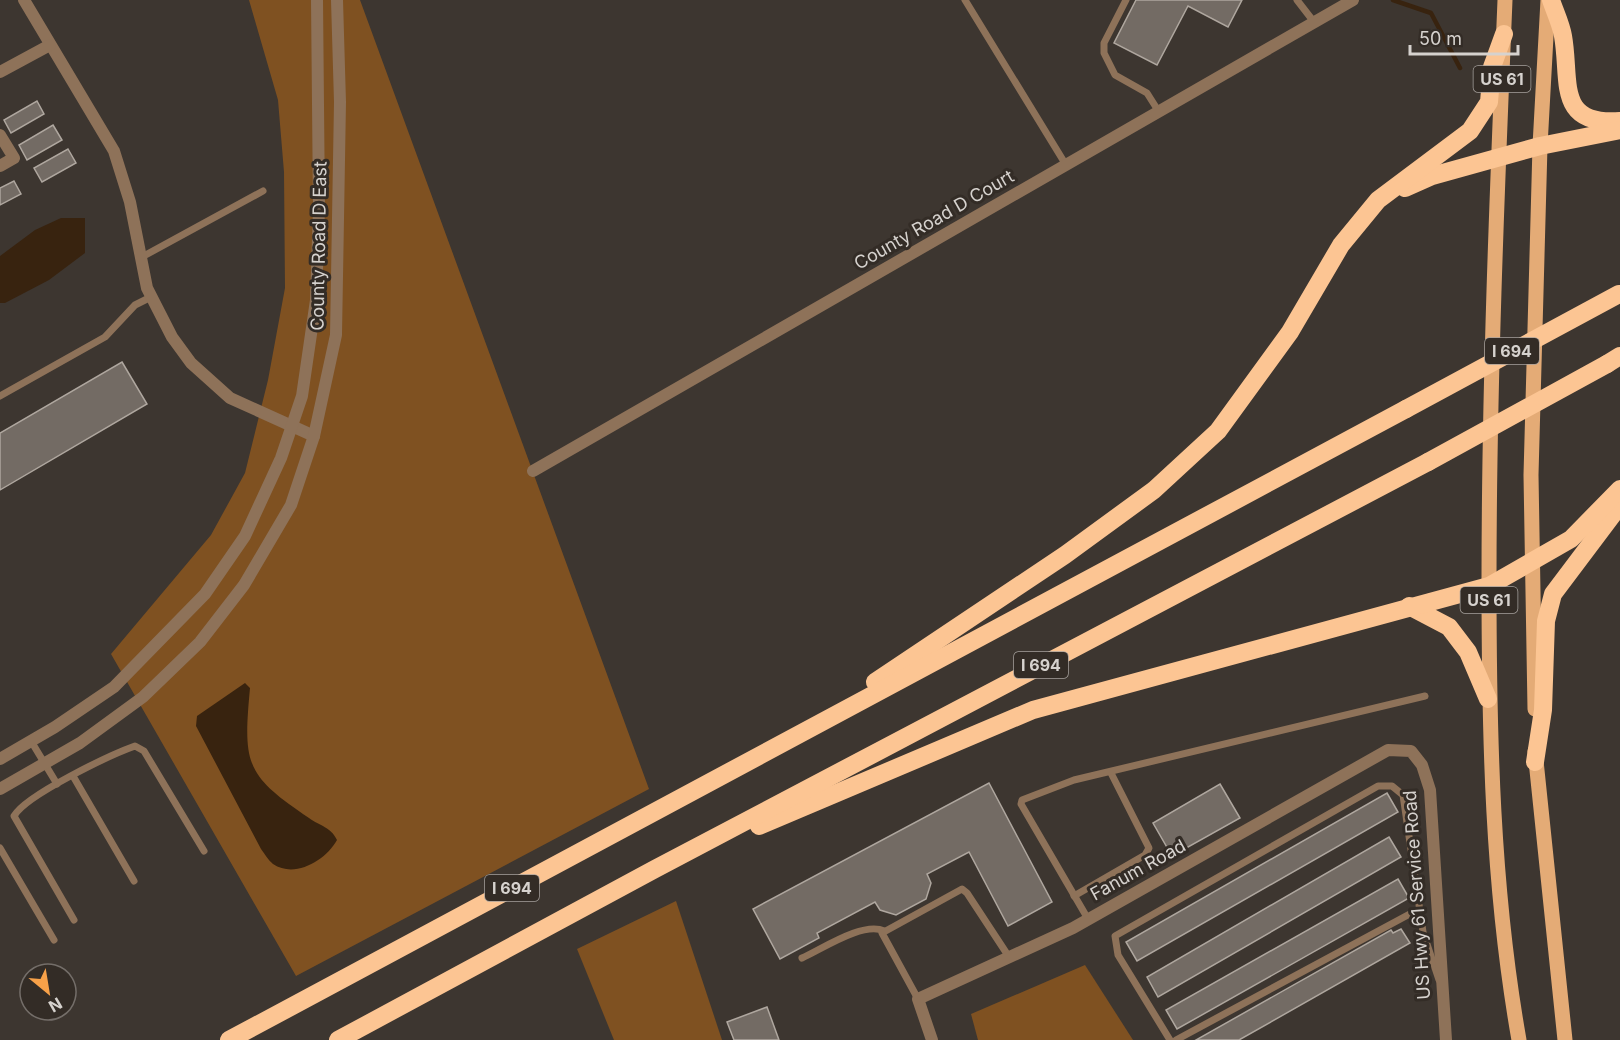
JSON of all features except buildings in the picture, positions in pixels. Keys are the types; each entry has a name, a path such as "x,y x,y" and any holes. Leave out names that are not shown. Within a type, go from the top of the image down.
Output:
{"highway":[{"path":"1549,0 1563,36 1567,91 1571,102 1577,111 1589,119 1620,120"},
{"path":"796,735 1074,549 1154,490 1210,438 1290,332 1341,245 1378,200 1470,131 1489,102 1492,67 1504,34"},
{"path":"1378,200 1432,176 1540,146 1620,130"},
{"name":"I 694","path":"229,1040 1619,294"},
{"name":"I 694","path":"338,1040 655,869 1428,462 1613,360"},
{"path":"655,869 1033,710 1489,586 1571,539 1620,489"},
{"path":"1535,762 1543,710 1546,621 1553,594 1620,504"},
{"path":"1409,606 1449,627 1468,652 1488,699"}],"main road":[{"name":"US 61","path":"1505,0 1489,401 1488,699 1496,864 1519,1040"},
{"name":"US 61","path":"1549,0 1540,146 1531,561 1535,762 1565,1040"}],"street":[{"path":"24,0 114,151 130,202 140,258 151,297 172,337 191,363 214,385 247,408 314,436"},
{"name":"County Road D East","path":"0,759 114,687 205,594 245,536 281,458 302,396 316,300 319,208 317,0"},
{"name":"County Road D East","path":"0,789 80,744 143,697 200,642 244,585 291,505 314,436 336,335 340,102 338,0"},
{"name":"County Road D Court","path":"533,471 1353,0"},
{"path":"0,72 50,45"},
{"path":"0,135 14,158 0,166"},
{"name":"Fanum Road","path":"918,999 1088,919 1388,750 1411,751"},
{"name":"US Hwy 61 Service Road","path":"1411,751 1422,765 1430,790 1446,1040"},
{"path":"918,999 932,1040"}],"lane":[{"path":"965,0 1066,165"},
{"path":"1126,0 1104,43 1104,53 1115,75 1147,93 1159,112"},
{"path":"1297,0 1314,22"},
{"path":"140,258 263,191"},
{"path":"0,396 105,337 135,305 151,297"},
{"path":"1088,919 1022,804 1022,800 1074,780 1112,773 1370,707 1425,696"},
{"path":"31,741 57,784"},
{"path":"74,920 14,816 19,808 57,784 135,746 144,751 204,851"},
{"path":"1074,896 1145,855 1149,848 1146,837 1112,773"},
{"path":"73,776 134,881"},
{"path":"1170,1040 1118,955 1115,936 1378,786 1392,786 1403,795 1426,946 1443,991"},
{"path":"0,848 54,940"},
{"path":"884,931 962,889 967,892 1009,957"},
{"path":"1176,1040 1419,909"},
{"path":"802,958 863,929 876,927 884,931"},
{"path":"884,931 883,936 918,999"}],"shaded area":[{"path":"249,0 360,0 649,789 296,976 111,654 211,535 245,473 268,380 285,288 284,172 278,100"},
{"path":"61,218 85,218 85,253 49,280 5,303 0,303 0,256 35,230"},
{"path":"245,683 250,688 247,734 249,751 260,778 288,803 328,829 337,840 318,860 300,868 282,868 273,864 261,849 196,726 197,716"},
{"path":"676,901 722,1040 614,1040 577,949"},
{"path":"1085,965 1133,1040 978,1040 971,1014"}],"waterway":[{"path":"1393,0 1431,13 1460,68"}]}
